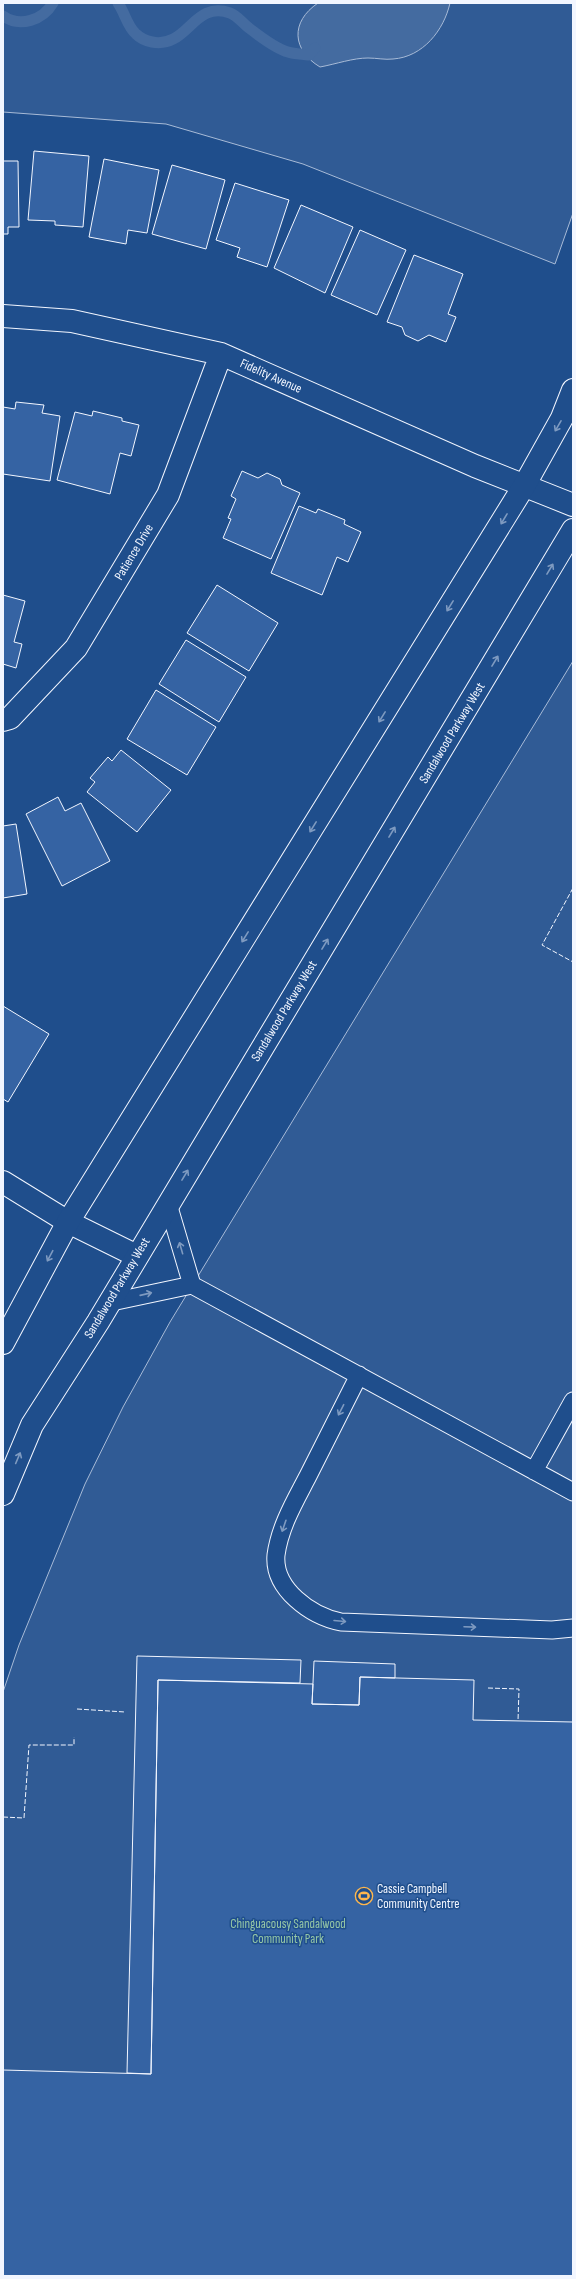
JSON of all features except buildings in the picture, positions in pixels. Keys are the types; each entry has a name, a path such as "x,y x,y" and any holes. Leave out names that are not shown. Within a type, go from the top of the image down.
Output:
{"main road":[{"name":"Fidelity Avenue","path":"3,316 72,321 221,354 524,486 573,505"},
{"name":"Patience Drive","path":"3,720 10,718 76,648 168,495 221,354"},
{"path":"3,1343 68,1222 524,486 562,418 573,390"},
{"name":"Sandalwood Parkway West","path":"3,1494 32,1425 98,1322 573,530"},
{"path":"3,1182 68,1222 137,1256"}],"lane":[{"path":"168,1204 192,1285"},
{"path":"108,1303 192,1285 573,1492"},
{"path":"359,1375 283,1525 276,1562 278,1571 287,1587 314,1613 340,1622 552,1630 573,1628"},
{"path":"534,1471 573,1401"}],"shaded area":[{"path":"3,3 573,3 573,213 555,264 303,164 166,124 3,112"},
{"path":"318,3 450,3 443,23 437,32 423,48 414,53 393,59 362,58 320,67 304,52 298,36 299,27 303,19"},
{"name":"Chinguacousy Sandalwood Community Park","path":"573,661 573,2276 3,2276 3,1692 19,1645 85,1484 123,1407 170,1322"}],"waterway":[{"path":"3,16 10,20 24,22 37,18 49,9 53,3"},
{"path":"118,3 133,31 142,38 152,42 164,42 174,39 199,18 207,13 218,11 233,14 262,38 284,50 309,55 315,48"}],"fence":[{"path":"573,888 542,945 573,962"},
{"path":"488,1688 519,1689 518,1721"},
{"path":"77,1709 125,1712"},
{"path":"3,1817 24,1818 29,1745 74,1745 74,1737"}],"place":[{"name":"Cassie Campbell Community Centre","path":"364,1896"}]}
